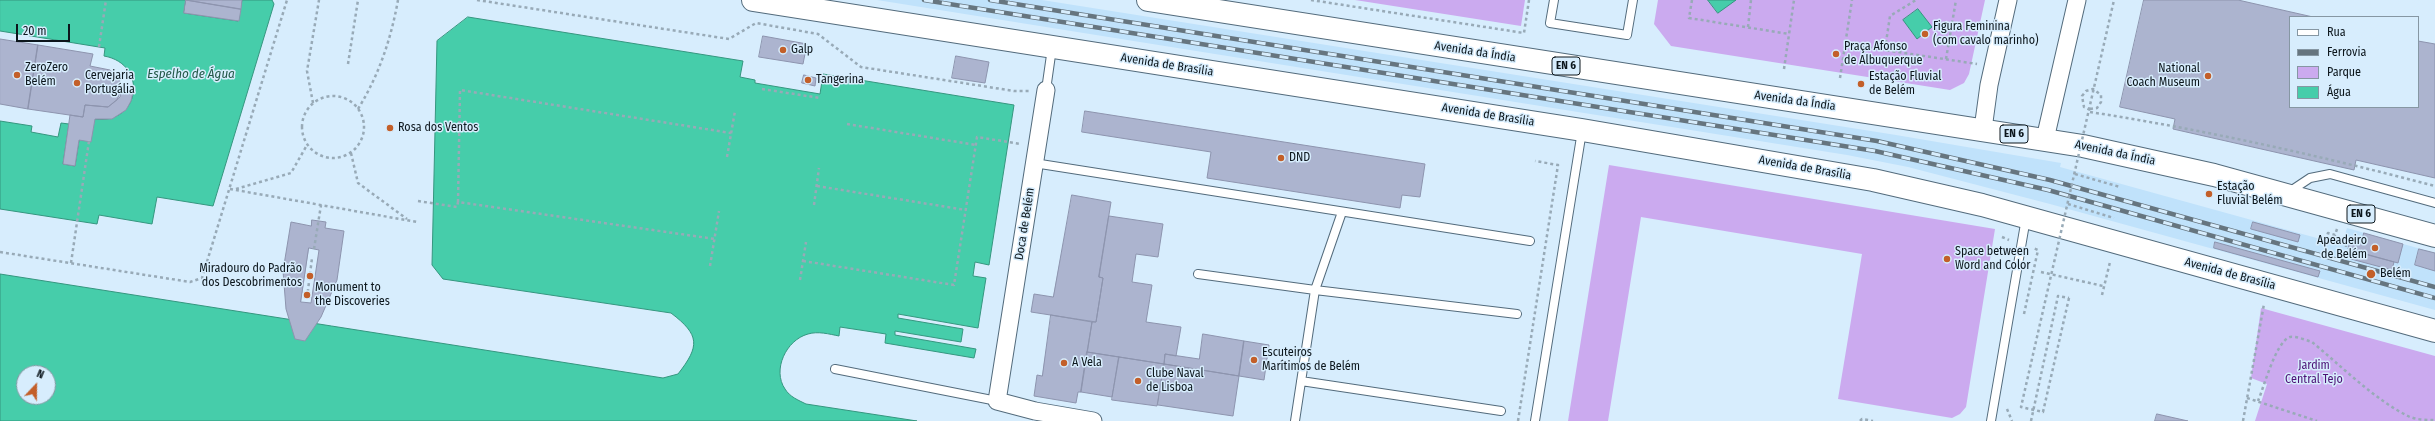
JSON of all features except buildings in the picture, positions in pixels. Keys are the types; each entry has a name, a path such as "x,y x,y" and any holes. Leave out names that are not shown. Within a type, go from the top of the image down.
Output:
{"main road":[{"name":"Avenida de Brasília","path":"753,0 1582,130 1873,180 1982,204 2435,331"},
{"name":"Avenida da Índia","path":"1148,0 1669,82 2045,139 2169,164 2286,194 2435,236"}],"street":[{"path":"1983,129 1989,85 2008,0"},
{"path":"2045,139 2077,0"},
{"name":"Doca de Belém","path":"997,402 1046,90"},
{"path":"997,402 1035,411 1093,421"}],"lane":[{"path":"1554,0 1550,23 1627,35 1633,0"},
{"name":"Doca de Belém","path":"1046,90 1052,47"},
{"path":"1535,421 1582,130"},
{"path":"1036,155 1342,212 1530,241"},
{"path":"2286,194 2310,178 2330,174 2435,203"},
{"path":"1296,421 1314,290 1342,212"},
{"path":"1991,421 2026,217"},
{"path":"1198,274 1314,290 1517,314"},
{"path":"835,369 997,402"},
{"path":"1301,381 1501,411"}],"path":[{"path":"99,47 106,0"},
{"path":"0,252 190,282 202,278 287,0"},
{"path":"313,103 307,71 319,0"},
{"path":"348,64 358,0"},
{"path":"358,109 374,82 392,30 398,0"},
{"path":"477,0 729,39 756,23 818,34 861,67 1014,91 1046,90"},
{"path":"1312,0 1524,32 1529,0"},
{"path":"1692,0 1689,18 1789,34"},
{"path":"1748,27 1751,0"},
{"path":"1784,69 1794,0"},
{"path":"1840,78 1852,0"},
{"path":"1905,0 1908,4"},
{"path":"1885,49 1890,16 1916,0"},
{"path":"1946,59 1956,0"},
{"path":"2031,421 2035,403 2058,296 2069,298 2043,412 2021,407 2114,0"},
{"path":"1845,44 1977,64"},
{"path":"762,89 820,98"},
{"path":"2090,110 2097,108 2101,102 2101,96 2093,89 2086,91 2082,96 2084,107 2090,110 2164,123 2327,158 2435,186"},
{"path":"418,201 458,207 460,90 731,132"},
{"path":"329,96 340,96 349,100 358,109 364,126 363,137 351,152 341,157 331,158 321,156 307,145 302,133 302,123 305,113 313,103 329,96"},
{"path":"727,157 735,111"},
{"path":"847,124 976,145"},
{"path":"803,260 954,285 977,137 1036,155"},
{"path":"71,264 76,221 89,141"},
{"path":"234,190 291,173 307,145"},
{"path":"351,152 358,183 408,220"},
{"path":"1518,421 1558,165 1535,162"},
{"path":"814,205 819,168"},
{"path":"2075,174 2120,187"},
{"path":"817,186 966,210"},
{"path":"230,189 417,222"},
{"path":"458,202 715,239"},
{"path":"2068,204 2114,218"},
{"path":"314,249 321,205"},
{"path":"710,266 719,211"},
{"path":"2338,225 2335,235 2328,234 2326,239 2346,244 2346,246"},
{"path":"800,280 806,242"},
{"path":"307,298 312,258"},
{"path":"2102,295 2110,262"},
{"path":"2041,272 2103,286"},
{"path":"2243,421 2264,304"},
{"path":"2258,401 2278,349 2284,341 2291,337 2312,342 2390,406 2409,416 2422,420 2435,420"},
{"path":"2247,398 2317,421"},
{"path":"1860,421 1862,419 1873,421"}],"shaded area":[{"path":"877,0 1042,0 1896,135 2061,163 2060,167 2342,245 2347,228 2435,253 2435,310 2050,204 1908,167 1847,155"}],"green space":[{"path":"1355,0 1525,0 1521,26"},
{"path":"1658,0 1985,0 1969,74 1964,83 1950,90 1671,46 1654,24"},
{"path":"1609,165 1995,229 1966,407 1960,414 1952,418 1838,399 1862,254 1641,217 1608,421 1568,421"},
{"name":"Jardim Central Tejo","path":"2261,308 2435,356 2435,421 2255,421 2267,384 2251,378"}],"water":[{"name":"Espelho de Água","path":"0,0 186,0 184,13 238,21 242,0 272,0 274,4 213,206 157,197 152,224 99,215 97,224 0,209 0,121 32,126 31,132 58,137 61,123 69,124 63,164 75,166 79,140 95,119 110,118 122,113 129,104 133,93 133,81 128,70 118,61 104,56 105,48 0,31"},
{"path":"1708,0 1736,0 1718,13"},
{"path":"1918,9 1932,27 1917,39 1903,20"},
{"path":"468,17 743,61 740,77 755,80 755,83 820,94 823,74 1014,105 989,265 975,262 973,276 986,278 978,328 898,314 898,318 963,329 961,342 895,331 895,335 976,349 974,358 885,343 886,334 840,327 839,336 816,333 800,337 793,342 783,357 780,373 781,381 789,394 806,404 917,421 0,421 0,274 663,378 678,374 690,356 693,348 694,341 692,335 681,321 671,313 443,279 432,265 437,41"}],"railway":[{"path":"924,0 1875,151 2048,190 2435,298"},
{"path":"990,0 1877,141 2050,180 2435,287"}],"place":[{"name":"Figura Feminina (com cavalo marinho)","path":"1925,34"},
{"name":"Galp","path":"783,50"},
{"name":"Praça Afonso de Albuquerque","path":"1836,54"},
{"name":"ZeroZero Belém","path":"17,75"},
{"name":"National Coach Museum","path":"2208,76"},
{"name":"Tangerina","path":"808,80"},
{"name":"Cervejaria Portugália","path":"77,83"},
{"name":"Estação Fluvial de Belém","path":"1861,84"},
{"name":"Rosa dos Ventos","path":"390,128"},
{"name":"DND","path":"1281,158"},
{"name":"Estação Fluvial Belém","path":"2209,194"},
{"name":"Apeadeiro de Belém","path":"2375,248"},
{"name":"Space between Word and Color","path":"1947,259"},
{"name":"Belém","path":"2371,274"},
{"name":"Miradouro do Padrão dos Descobrimentos","path":"310,276"},
{"name":"Monument to the Discoveries","path":"307,295"},
{"name":"Escuteiros Marítimos de Belém","path":"1254,360"},
{"name":"A Vela","path":"1064,363"},
{"name":"Clube Naval de Lisboa","path":"1138,381"}]}
